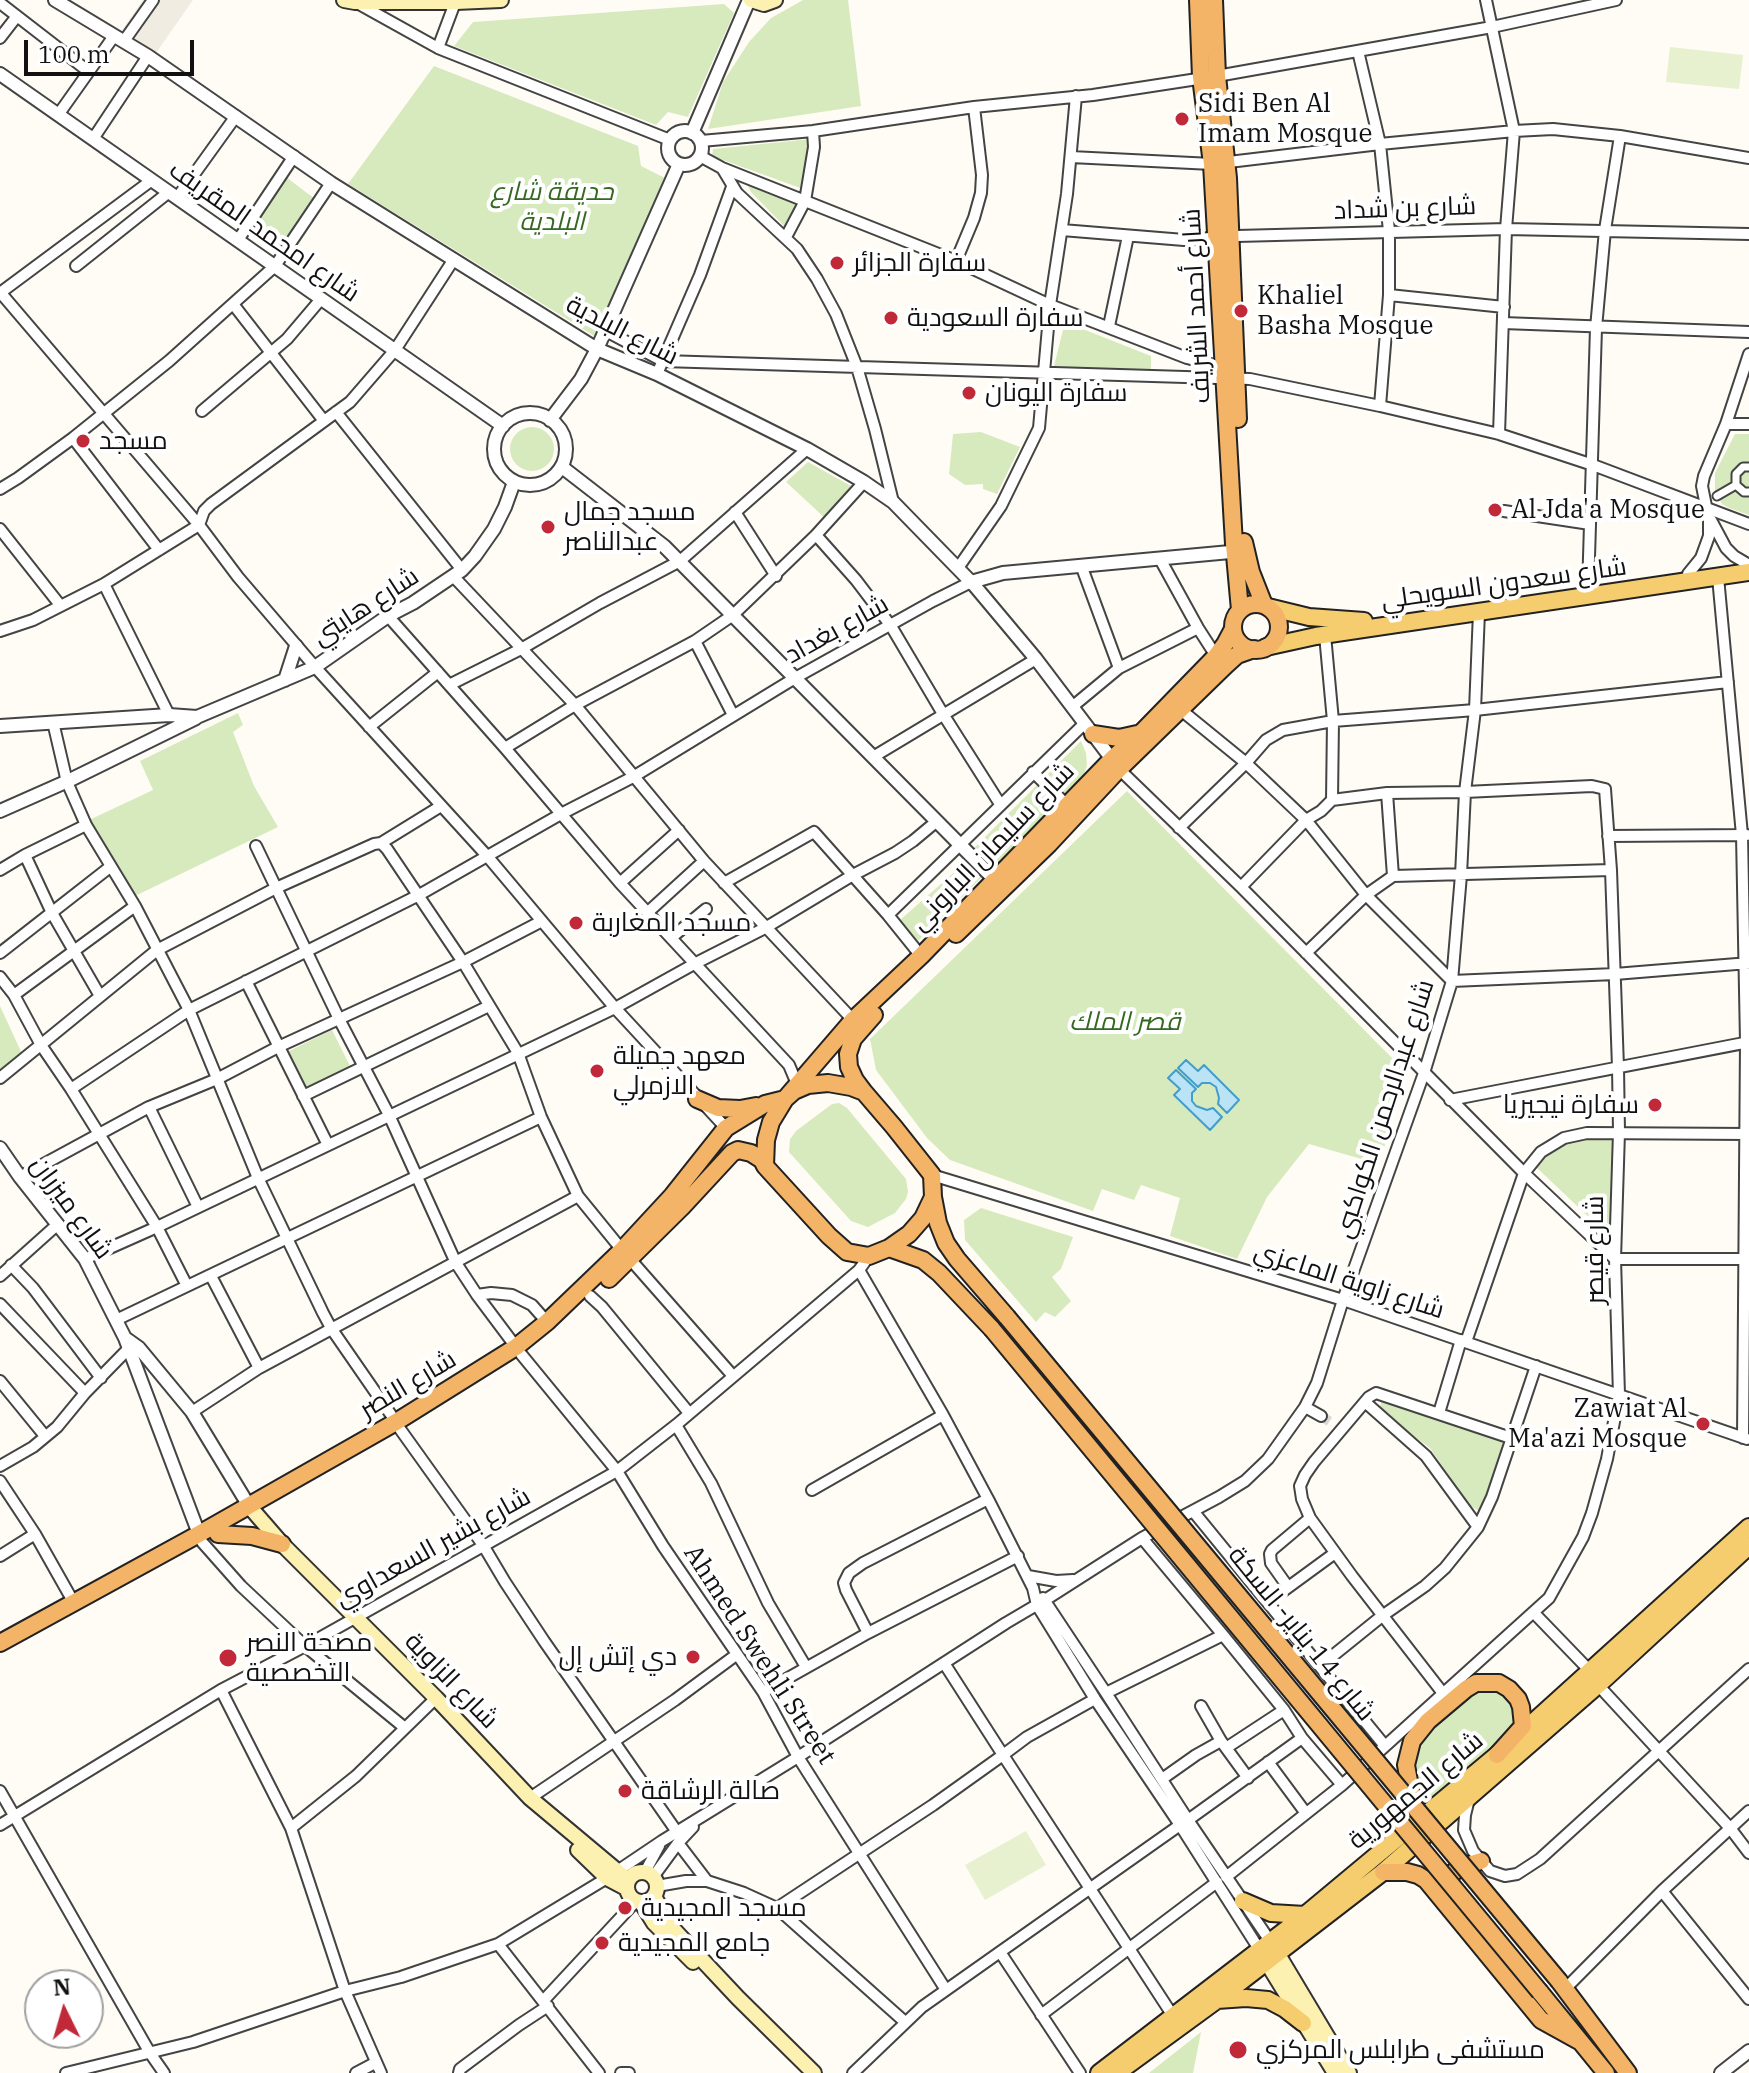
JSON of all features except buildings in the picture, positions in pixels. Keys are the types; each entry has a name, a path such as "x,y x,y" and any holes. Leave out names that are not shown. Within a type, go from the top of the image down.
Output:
{"highway":[{"name":"شارع أحمد الشريف","path":"1198,0 1207,41 1220,164 1235,375 1240,610"},
{"name":"شارع أحمد الشريف","path":"1207,41 1214,0"},
{"name":"شارع أحمد الشريف","path":"1240,551 1266,606"},
{"path":"1251,604 1266,606 1274,613 1279,628 1273,642 1260,648 1242,645 1233,629 1233,622 1240,610 1251,604"},
{"name":"شارع سليمان الباروني","path":"864,1092 855,1080 848,1060 853,1039 861,1028 1049,844 1143,731 1216,656 1233,629"},
{"name":"شارع سليمان الباروني","path":"785,1099 853,1020 921,956 1067,805 1181,710 1237,655 1260,648"},
{"path":"1089,729 1119,738 1143,731"},
{"path":"751,1153 740,1134 728,1129 726,1139 730,1141 732,1153 738,1150 757,1156 765,1166 829,1236 864,1263 909,1234 923,1218 933,1197 932,1175 864,1092 851,1087 828,1083 808,1085 785,1099 768,1131 765,1166"},
{"path":"697,1099 718,1108 740,1109 765,1104"},
{"name":"شارع النصر","path":"0,1655 398,1426 554,1329 590,1296 626,1255 728,1129 765,1104 785,1099"},
{"name":"شارع النصر","path":"518,1351 547,1322 682,1207 732,1153"},
{"name":"شارع 14 يناير- السكة","path":"933,1197 938,1223 957,1259 1562,1985 1628,2073"},
{"name":"شارع 14 يناير- السكة","path":"889,1248 910,1254 931,1266 992,1329 1606,2073"},
{"name":"شارع النصر","path":"0,1643 200,1538 218,1534 252,1509"},
{"path":"218,1534 252,1536 282,1544"},
{"path":"1420,1816 1406,1765 1412,1741 1428,1721 1476,1683 1499,1683 1509,1689 1521,1707 1523,1726 1497,1755"},
{"path":"1439,1896 1450,1875 1459,1868 1481,1861"},
{"path":"1383,1872 1407,1872 1426,1880 1541,2020 1579,2041"}],"main road":[{"path":"349,1 501,0"},
{"path":"750,0 764,4 775,0"},
{"name":"شارع سعدون السويحلي","path":"1266,606 1309,617 1371,621 1749,565"},
{"name":"شارع سعدون السويحلي","path":"1260,648 1320,636 1749,572"},
{"path":"1309,617 1295,619 1293,629 1300,635 1320,636"},
{"name":"شارع الزاوية","path":"252,1509 282,1544 436,1698 556,1828 620,1880 629,1896 648,1889"},
{"name":"شارع الجمهورية","path":"1099,2073 1173,2016 1383,1872 1469,1799 1749,1527"},
{"name":"شارع الجمهورية","path":"1117,2073 1217,2000 1305,1915 1594,1678 1749,1546"},
{"path":"620,1880 635,1873 668,1923 814,2073"},
{"path":"648,1889 654,1923 801,2073"},
{"path":"1243,1901 1271,1913 1305,1915"},
{"path":"1268,1951 1303,2023 1335,2073"},
{"path":"1268,1951 1349,2073"},
{"path":"1217,2000 1268,2000 1303,2023"}],"street":[{"name":"شارع البلدية","path":"55,0 148,56 331,183 597,349 657,374 807,449 893,502 971,582 1036,659 1115,764"},
{"path":"58,115 88,71 153,0"},
{"path":"750,0 696,137 700,156 722,168 956,261 1050,305 1235,375 1499,434 1593,465 1749,524"},
{"path":"1486,0 1514,131 1506,229 1499,434"},
{"path":"700,156 691,164 679,164 669,155 670,140 682,131 696,137 813,131 974,107 1076,96 1358,51 1492,27 1616,0"},
{"path":"349,1 438,48 670,140"},
{"path":"438,48 456,1"},
{"path":"0,3 88,71"},
{"path":"0,38 17,16"},
{"path":"1358,51 1380,144 1389,231 1389,295 1380,406"},
{"path":"93,139 148,56"},
{"name":"شارع امحمد المقريف","path":"2,80 93,139 503,426"},
{"path":"958,568 1001,506 1039,428 1050,305 1062,230 1076,96"},
{"path":"956,261 981,193 982,175 974,107"},
{"path":"76,266 173,195 236,116"},
{"path":"1071,157 1220,164 1380,144 1553,129 1620,136 1749,158"},
{"path":"786,237 805,201 814,147 813,131"},
{"path":"1588,590 1596,328 1605,230 1620,136"},
{"path":"238,240 294,156"},
{"path":"550,420 581,379 597,349 679,164"},
{"path":"722,168 732,187 797,249 836,314 857,367 893,502"},
{"path":"152,180 0,292 199,525 296,646 488,857 615,1008 728,1129"},
{"path":"0,489 104,414 169,361 275,266 331,183"},
{"path":"657,374 700,275 732,187"},
{"name":"شارع بن شداد","path":"1062,230 1184,240 1506,229 1749,234"},
{"path":"1109,326 1128,236"},
{"path":"0,631 20,626 104,584 199,525 204,511 211,504 350,402 395,350 454,259"},
{"path":"1389,295 1504,307"},
{"path":"202,411 271,353 321,299"},
{"path":"233,304 324,421"},
{"path":"1503,323 1749,332"},
{"path":"606,331 663,361 1235,375"},
{"path":"1688,574 1701,558 1709,536 1702,486 1704,476 1726,424 1749,354"},
{"path":"1186,376 1187,358"},
{"path":"336,412 457,573 521,649 575,705 704,861 853,1020"},
{"path":"524,414 550,420 564,436 566,457 562,467 546,482 525,485 514,482 499,467 495,458 494,447 503,426 524,414"},
{"path":"1726,424 1749,424"},
{"path":"73,438 159,550"},
{"path":"449,685 680,561 807,449"},
{"path":"562,467 641,526 680,561 995,880"},
{"path":"1749,467 1743,467 1736,474 1736,485 1749,492"},
{"name":"شارع هايتي","path":"0,811 67,782 197,717 315,667 457,573 494,529 514,482"},
{"path":"505,748 575,705 695,641 733,615 776,576 864,482"},
{"path":"1717,496 1736,485"},
{"path":"1706,507 1713,527 1726,548 1749,565"},
{"path":"1504,511 1590,524"},
{"path":"735,512 776,576"},
{"path":"0,529 60,605"},
{"path":"816,535 891,626 1000,804"},
{"name":"شارع بغداد","path":"71,1089 189,1010 419,895 633,777 795,678 971,582 1003,573 1240,551"},
{"path":"1160,559 1216,656"},
{"path":"1081,565 1119,668"},
{"path":"1718,577 1746,835 1746,1439"},
{"path":"104,584 169,715"},
{"name":"شارع عبدالرحمن الكواكبي","path":"72,2072 253,2024 345,1991 401,1977 498,1944 620,1880 662,1841 678,1837 703,1816 1142,1538 1245,1481 1268,1459 1305,1407 1317,1383 1343,1300 1424,1073 1452,981 1465,792 1475,710 1479,612"},
{"path":"388,616 620,883 789,1065 797,1084"},
{"path":"1072,707 1119,668 1198,628"},
{"path":"1320,636 1333,721 1332,800"},
{"path":"695,641 733,715"},
{"path":"285,680 296,646"},
{"path":"873,757 1036,659"},
{"path":"369,727 438,672"},
{"path":"1179,828 1266,740 1294,727 1728,682"},
{"path":"1181,710 1246,763 1306,820 1366,895 1452,981 1615,974 1747,963"},
{"name":"شارع هايتي","path":"0,726 169,715 197,717"},
{"path":"53,722 67,782 86,825 135,906 189,1010 258,1178 331,1328 483,1545 707,1881"},
{"path":"888,915 1033,772 1089,729"},
{"path":"1115,764 1450,1100 1615,1259 1747,1259"},
{"path":"1033,772 1067,805"},
{"name":"شارع قيصر","path":"1041,2015 1342,1785 1442,1692 1534,1613 1555,1589 1583,1537 1592,1513 1607,1459 1619,1395 1615,1259 1618,1067 1607,800 1605,789 1597,786 1465,792"},
{"path":"1241,887 1306,820 1332,800 1387,793 1465,792"},
{"path":"1387,793 1393,876"},
{"path":"0,1078 157,950 276,888 381,843 441,806"},
{"path":"85,1259 615,1008 765,928 904,847 937,821"},
{"path":"0,870 86,825"},
{"path":"620,883 679,830"},
{"path":"724,883 814,832 921,956"},
{"path":"1608,836 1746,835"},
{"path":"381,843 463,962 518,1053 541,1117 578,1196 733,1376"},
{"name":"Ahmed Swehli Street","path":"256,846 389,1115 456,1263 518,1351 617,1471 663,1546 763,1692 798,1757 946,1990"},
{"path":"25,855 52,913 100,996"},
{"path":"647,913 704,861"},
{"path":"0,953 110,867"},
{"path":"1306,953 1366,895 1393,876 1611,870"},
{"path":"14,995 135,906"},
{"path":"671,938 706,909"},
{"path":"20,1177 149,1107 217,1079 542,921"},
{"path":"0,977 157,1227 187,1286"},
{"path":"246,981 328,1145"},
{"path":"303,1096 489,1006"},
{"path":"1450,1100 1748,1042"},
{"path":"149,1107 198,1207"},
{"path":"116,1320 541,1117"},
{"path":"1439,1413 1524,1173 1541,1152 1564,1138 1587,1133 1748,1134"},
{"name":"شارع ميزران","path":"0,1148 85,1259 129,1344"},
{"name":"شارع زاوية الماعزي","path":"932,1175 1343,1300 1746,1439"},
{"path":"192,1412 259,1368 578,1196"},
{"path":"0,1276 58,1224"},
{"path":"864,1263 1033,1588 1095,1699 1184,1823 1268,1951"},
{"name":"شارع بشير السعداوي","path":"0,1825 221,1690 617,1471 676,1425 864,1263"},
{"path":"11,1265 33,1288 101,1378"},
{"path":"211,1276 259,1368"},
{"path":"477,1295 512,1295 532,1305 547,1322"},
{"path":"590,1296 689,1413"},
{"path":"0,1304 85,1393"},
{"path":"0,1466 25,1453 57,1427 129,1344"},
{"path":"129,1344 139,1348 192,1412 252,1509"},
{"path":"129,1344 200,1538 241,1586 305,1646 405,1728"},
{"path":"1320,1666 1425,1586 1445,1568 1478,1527 1492,1497 1536,1366"},
{"path":"0,1381 45,1436"},
{"path":"1442,1692 1310,1518 1300,1486 1337,1426 1373,1394 1511,1438"},
{"path":"1365,1402 1426,1456 1478,1527"},
{"path":"1305,1407 1321,1416"},
{"path":"812,1490 943,1415"},
{"path":"676,1425 711,1483 768,1603 806,1667"},
{"path":"0,1481 35,1534 74,1603"},
{"path":"868,1633 846,1590 844,1583 849,1573 988,1499"},
{"path":"1193,1511 1385,1746"},
{"path":"1288,1587 1271,1563 1270,1554 1310,1518"},
{"path":"0,1556 35,1534"},
{"path":"1142,1538 1342,1785"},
{"path":"1268,1602 1335,1553"},
{"path":"763,1692 868,1633 1018,1556"},
{"path":"1028,1576 1056,1581 1078,1579"},
{"path":"1041,1603 1106,1693 1162,1779 1184,1823"},
{"path":"1534,1613 1730,1828 1749,1853"},
{"path":"1106,1693 1223,1635"},
{"path":"535,1803 613,1740 736,1655"},
{"path":"944,1663 1173,2016"},
{"path":"1469,1799 1464,1830 1468,1842 1490,1871 1505,1876 1517,1874 1540,1859 1749,1669"},
{"path":"221,1690 291,1828 345,1991 378,2068 356,2073"},
{"path":"291,1828 356,1776 436,1698"},
{"path":"777,1908 1040,1730 1095,1699"},
{"path":"1201,1706 1248,1778"},
{"path":"1162,1779 1196,1755 1223,1744 1284,1710"},
{"path":"853,2073 905,2022 946,1990 1302,1738"},
{"path":"1268,1762 1305,1812"},
{"path":"0,1791 164,2073"},
{"path":"1562,1985 1749,1811"},
{"path":"459,2073 460,2069 546,2003 648,1889 678,1837"},
{"path":"648,1889 662,1841"},
{"path":"1221,1880 1243,1901 1268,1951"},
{"path":"648,1889 686,1881 707,1881 777,1908 905,2022"},
{"path":"1662,1891 1749,1999"},
{"path":"498,1944 599,2073"},
{"path":"1000,1952 1080,2073"},
{"path":"1725,2072 1749,2051"},
{"path":"621,2073 629,2073"}],"green space":[{"path":"803,0 848,0 861,106 708,129 723,82 749,42 771,18"},
{"path":"724,4 734,13 688,117 668,112 656,125 454,46 473,22"},
{"path":"1670,47 1743,55 1739,89 1666,82"},
{"name":"حديقة شارع البلدية","path":"434,66 638,146 641,166 667,179 596,337 348,184"},
{"path":"811,139 803,189 712,156 713,149"},
{"path":"286,177 315,199 277,250 247,228"},
{"path":"747,184 802,205 788,230 751,192"},
{"path":"1065,322 1151,356 1151,373 1054,366"},
{"path":"532,427 548,433 554,449 548,465 532,471 516,465 510,449 516,433"},
{"path":"981,432 1020,447 997,494 983,489 983,484 965,485 949,474 953,434"},
{"path":"1735,434 1749,434 1749,515 1722,504 1715,491 1715,473"},
{"path":"808,462 851,486 825,518 786,482"},
{"path":"238,713 243,725 233,732 254,786 278,827 135,896 87,821 153,790 140,761"},
{"path":"1081,741 1086,753 1084,774 995,869 973,849"},
{"name":"قصر الملك","path":"1127,791 1407,1073 1379,1164 1309,1144 1267,1197 1237,1259 1170,1236 1180,1198 1141,1185 1134,1200 1102,1189 1093,1211 950,1160 927,1138 876,1070 870,1039"},
{"path":"967,861 982,877 918,941 900,920"},
{"path":"0,1006 23,1056 0,1070"},
{"path":"332,1030 352,1070 304,1093 285,1053"},
{"path":"839,1103 847,1108 906,1179 906,1199 895,1213 868,1227 851,1221 789,1152 790,1139 796,1131 832,1104"},
{"path":"1578,1138 1612,1138 1613,1240 1536,1167 1549,1150"},
{"path":"981,1208 1073,1237 1061,1269 1052,1277 1071,1301 1055,1317 1045,1312 1036,1322 965,1240 964,1220"},
{"path":"1382,1399 1506,1441 1481,1512 1469,1505 1430,1448 1379,1410"},
{"path":"1494,1687 1509,1698 1516,1717 1514,1729 1429,1805 1418,1793 1412,1765 1420,1740 1478,1690"},
{"path":"1026,1831 1046,1865 985,1900 965,1865"},
{"path":"1201,2032 1193,2073 1149,2073"}],"shaded area":[{"path":"143,0 193,0 156,53 122,30"}],"water":[{"path":"1186,1060 1198,1071 1204,1065 1239,1100 1227,1113 1218,1104 1216,1087 1202,1083 1198,1087 1178,1068"},
{"path":"1176,1070 1196,1089 1192,1093 1192,1101 1196,1106 1207,1110 1213,1108 1222,1117 1210,1130 1174,1095 1180,1089 1168,1078"}],"tunnel":[{"path":"1321,1416 1332,1423"}],"place":[{"name":"Sidi Ben Al Imam Mosque","path":"1182,119"},
{"name":"سفارة الجزائر","path":"837,263"},
{"name":"Khaliel Basha Mosque","path":"1241,311"},
{"name":"سفارة السعودية","path":"891,318"},
{"name":"سفارة اليونان","path":"969,393"},
{"name":"مسجد","path":"83,441"},
{"name":"Al Jda'a Mosque","path":"1495,510"},
{"name":"مسجد جمال عبدالناصر","path":"548,527"},
{"name":"مسجد المغاربة","path":"576,923"},
{"name":"معهد جميلة الازمرلي","path":"597,1071"},
{"name":"سفارة نيجيريا","path":"1655,1105"},
{"name":"Zawiat Al Ma'azi Mosque","path":"1703,1424"},
{"name":"دي إتش إل","path":"693,1657"},
{"name":"مصحة النصر التخصصية","path":"228,1658"},
{"name":"صالة الرشاقة","path":"625,1791"},
{"name":"مسجد المجيدية","path":"625,1908"},
{"name":"جامع المجيدية","path":"602,1943"},
{"name":"مستشفى طرابلس المركزي","path":"1238,2050"}]}
